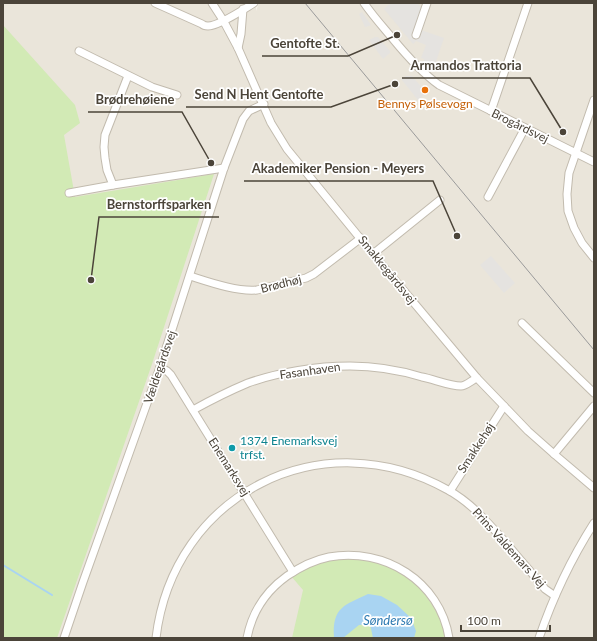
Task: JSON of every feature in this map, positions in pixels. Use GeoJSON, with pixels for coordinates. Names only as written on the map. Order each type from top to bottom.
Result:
{"type":"FeatureCollection","features":[{"type":"Feature","properties":{"kind":"street"},"geometry":{"type":"LineString","coordinates":[[155,3],[208,26],[213,25],[254,3]]}},
{"type":"Feature","properties":{"kind":"street","name":"Smakkegårdsvej"},"geometry":{"type":"LineString","coordinates":[[212,3],[238,48],[264,104],[271,123],[287,149],[477,378],[554,454],[594,488]]}},
{"type":"Feature","properties":{"kind":"street","name":"Brogårdsvej"},"geometry":{"type":"LineString","coordinates":[[364,3],[408,57],[429,78],[439,85],[594,162]]}},
{"type":"Feature","properties":{"kind":"street"},"geometry":{"type":"LineString","coordinates":[[416,35],[427,3]]}},
{"type":"Feature","properties":{"kind":"street"},"geometry":{"type":"LineString","coordinates":[[490,111],[528,3]]}},
{"type":"Feature","properties":{"kind":"street"},"geometry":{"type":"LineString","coordinates":[[238,48],[242,34],[243,9]]}},
{"type":"Feature","properties":{"kind":"street"},"geometry":{"type":"LineString","coordinates":[[79,51],[128,76],[177,95]]}},
{"type":"Feature","properties":{"kind":"street"},"geometry":{"type":"LineString","coordinates":[[113,185],[107,170],[105,158],[105,135],[128,76]]}},
{"type":"Feature","properties":{"kind":"street"},"geometry":{"type":"LineString","coordinates":[[594,100],[569,173],[567,194],[568,211],[574,228],[582,243],[594,258]]}},
{"type":"Feature","properties":{"kind":"street","name":"Vældegårdsvej"},"geometry":{"type":"LineString","coordinates":[[64,638],[160,367],[224,168],[243,119],[249,111],[264,104]]}},
{"type":"Feature","properties":{"kind":"street"},"geometry":{"type":"LineString","coordinates":[[488,197],[525,128]]}},
{"type":"Feature","properties":{"kind":"street"},"geometry":{"type":"LineString","coordinates":[[69,193],[224,168]]}},
{"type":"Feature","properties":{"kind":"street"},"geometry":{"type":"LineString","coordinates":[[373,254],[440,200]]}},
{"type":"Feature","properties":{"kind":"street","name":"Brødhøj"},"geometry":{"type":"LineString","coordinates":[[190,276],[238,289],[257,290],[306,278],[314,274],[361,238]]}},
{"type":"Feature","properties":{"kind":"street"},"geometry":{"type":"LineString","coordinates":[[522,323],[594,393]]}},
{"type":"Feature","properties":{"kind":"street","name":"Enemarksvej"},"geometry":{"type":"LineString","coordinates":[[160,367],[171,375],[293,572]]}},
{"type":"Feature","properties":{"kind":"street","name":"Fasanhaven"},"geometry":{"type":"LineString","coordinates":[[193,410],[249,383],[278,374],[320,367],[374,367],[399,371],[461,386],[477,378]]}},
{"type":"Feature","properties":{"kind":"street","name":"Smakkehøj"},"geometry":{"type":"LineString","coordinates":[[450,490],[504,406]]}},
{"type":"Feature","properties":{"kind":"street"},"geometry":{"type":"LineString","coordinates":[[554,454],[594,406]]}},
{"type":"Feature","properties":{"kind":"street","name":"Prins Valdemars Vej"},"geometry":{"type":"LineString","coordinates":[[156,638],[158,621],[172,575],[185,553],[208,522],[224,507],[256,486],[275,477],[296,470],[320,465],[345,463],[373,464],[400,469],[426,478],[450,490],[486,519],[545,589],[555,596]]}},
{"type":"Feature","properties":{"kind":"street"},"geometry":{"type":"LineString","coordinates":[[539,638],[555,596],[573,559],[594,523]]}},
{"type":"Feature","properties":{"kind":"street"},"geometry":{"type":"LineString","coordinates":[[248,638],[251,623],[257,608],[277,583],[310,563],[328,557],[346,555],[365,556],[384,561],[401,569],[414,578],[428,592],[436,604],[443,617],[449,638]]}},
{"type":"Feature","properties":{"kind":"shaded area"},"geometry":{"type":"Polygon","coordinates":[[[3,3],[256,3],[256,11],[259,3],[594,3],[594,638],[3,638],[3,3]]]}},
{"type":"Feature","properties":{"kind":"shaded area"},"geometry":{"type":"Polygon","coordinates":[[[393,3],[417,3],[422,8],[421,30],[444,38],[434,67],[427,65],[424,62],[424,59],[421,58],[426,45],[416,41],[413,44],[384,9],[393,3]]]}},
{"type":"Feature","properties":{"kind":"shaded area"},"geometry":{"type":"Polygon","coordinates":[[[362,12],[371,25],[365,27],[359,14],[362,12]]]}},
{"type":"Feature","properties":{"kind":"shaded area"},"geometry":{"type":"Polygon","coordinates":[[[378,37],[390,51],[390,53],[383,59],[369,40],[378,37]]]}},
{"type":"Feature","properties":{"kind":"shaded area"},"geometry":{"type":"Polygon","coordinates":[[[406,76],[412,76],[425,91],[425,94],[418,100],[401,79],[406,76]]]}},
{"type":"Feature","properties":{"kind":"shaded area"},"geometry":{"type":"Polygon","coordinates":[[[491,256],[515,283],[504,293],[480,265],[491,256]]]}},
{"type":"Feature","properties":{"kind":"green space"},"geometry":{"type":"Polygon","coordinates":[[[3,25],[75,105],[80,123],[64,135],[75,197],[214,174],[152,364],[57,638],[3,638],[3,25]]]}},
{"type":"Feature","properties":{"kind":"green space"},"geometry":{"type":"Polygon","coordinates":[[[355,558],[386,565],[416,584],[425,594],[443,622],[446,638],[292,638],[303,590],[291,576],[314,564],[335,559],[355,558]]]}},
{"type":"Feature","properties":{"kind":"water","name":"Søndersø"},"geometry":{"type":"Polygon","coordinates":[[[368,594],[381,596],[397,605],[411,618],[416,631],[414,638],[373,638],[370,624],[359,625],[343,638],[334,637],[335,619],[338,613],[342,608],[353,601],[368,594]]]}},
{"type":"Feature","properties":{"kind":"waterway"},"geometry":{"type":"LineString","coordinates":[[3,565],[52,595]]}},
{"type":"Feature","properties":{"kind":"tram line"},"geometry":{"type":"LineString","coordinates":[[305,3],[594,350]]}},
{"type":"Feature","properties":{"kind":"place","name":"Gentofte St."},"geometry":{"type":"Point","coordinates":[397,35]}},
{"type":"Feature","properties":{"kind":"place","name":"Send N Hent Gentofte"},"geometry":{"type":"Point","coordinates":[395,84]}},
{"type":"Feature","properties":{"kind":"place","name":"Bennys Pølsevogn"},"geometry":{"type":"Point","coordinates":[425,90]}},
{"type":"Feature","properties":{"kind":"place","name":"Armandos Trattoria"},"geometry":{"type":"Point","coordinates":[563,132]}},
{"type":"Feature","properties":{"kind":"place","name":"Brødrehøiene"},"geometry":{"type":"Point","coordinates":[211,163]}},
{"type":"Feature","properties":{"kind":"place","name":"Akademiker Pension - Meyers"},"geometry":{"type":"Point","coordinates":[457,236]}},
{"type":"Feature","properties":{"kind":"place","name":"Bernstorffsparken"},"geometry":{"type":"Point","coordinates":[91,280]}},
{"type":"Feature","properties":{"kind":"place","name":"1374 Enemarksvej trfst."},"geometry":{"type":"Point","coordinates":[232,448]}}]}
